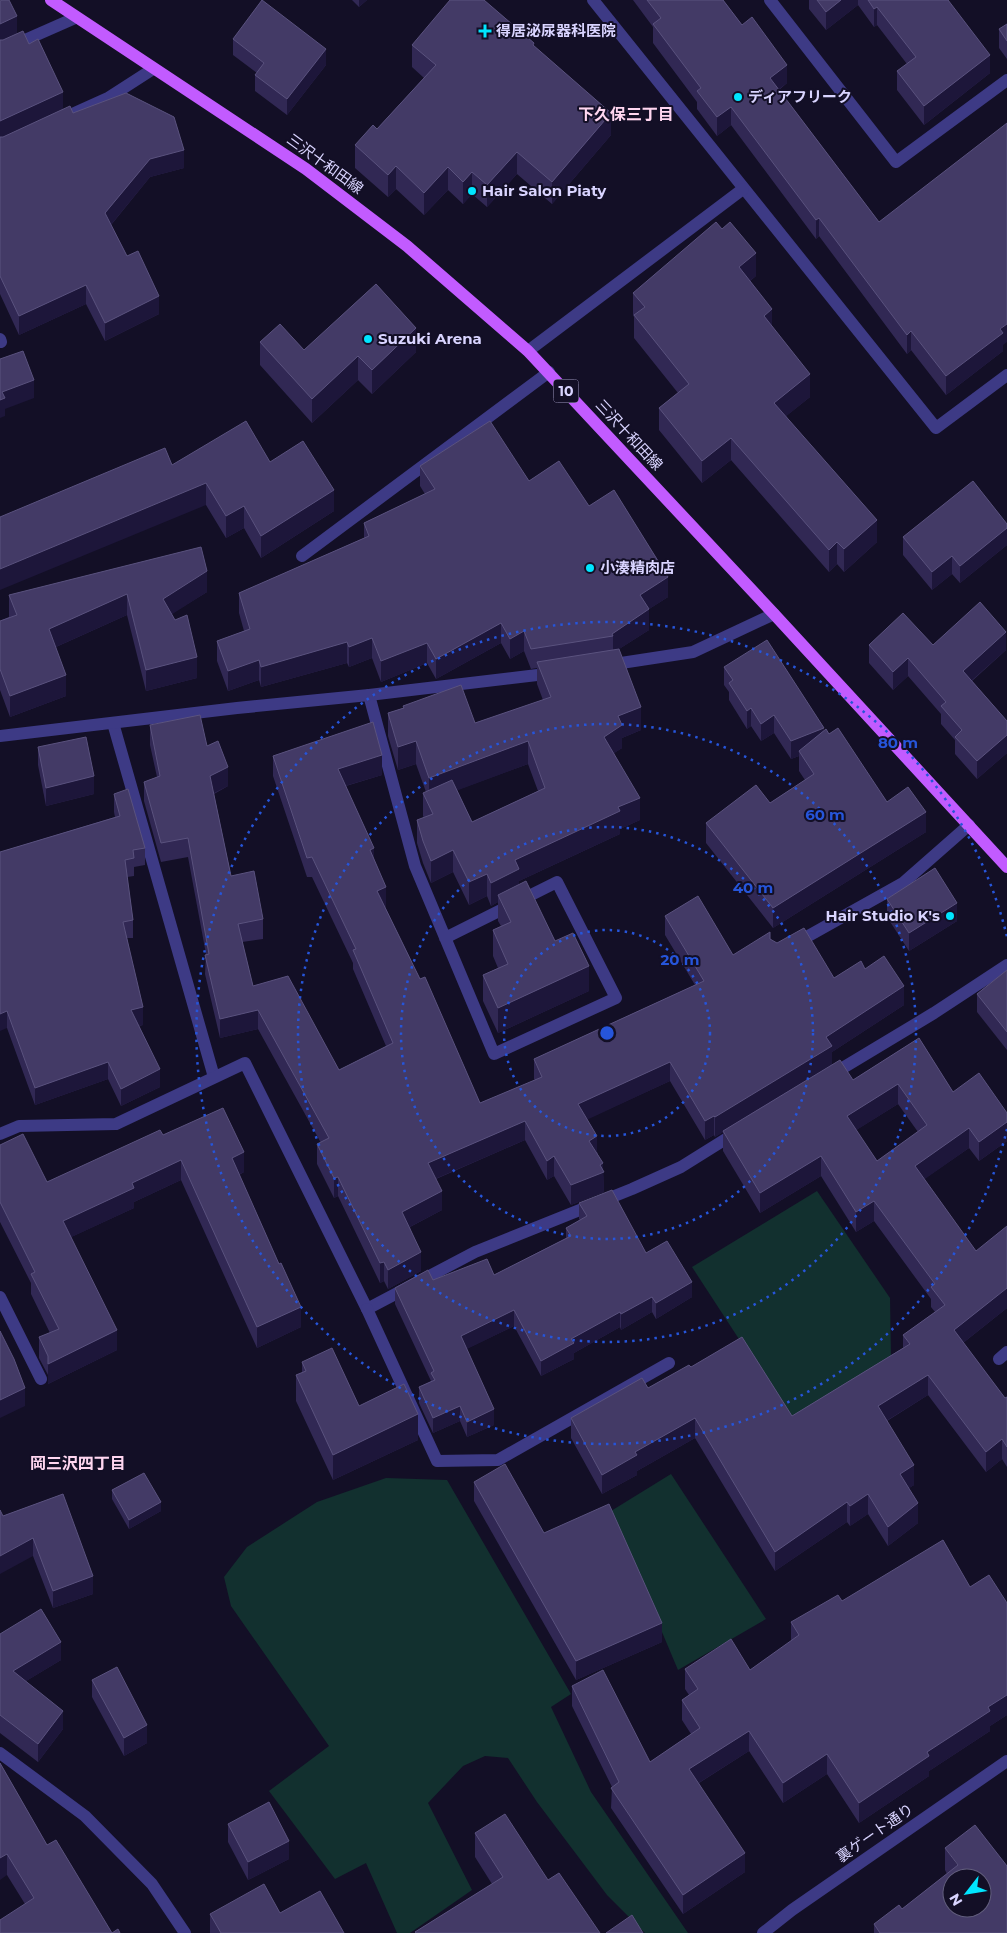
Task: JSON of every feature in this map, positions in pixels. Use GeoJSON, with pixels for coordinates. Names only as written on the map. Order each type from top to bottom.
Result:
{"type":"FeatureCollection","features":[{"type":"Feature","properties":{"kind":"main road","name":"三沢十和田線"},"geometry":{"type":"LineString","coordinates":[[51,0],[75,18],[306,169],[407,246],[528,351],[1007,867]]}},
{"type":"Feature","properties":{"kind":"street"},"geometry":{"type":"LineString","coordinates":[[593,0],[936,428],[1007,375]]}},
{"type":"Feature","properties":{"kind":"street"},"geometry":{"type":"LineString","coordinates":[[770,0],[896,162],[1007,80]]}},
{"type":"Feature","properties":{"kind":"street"},"geometry":{"type":"LineString","coordinates":[[0,51],[75,18]]}},
{"type":"Feature","properties":{"kind":"street"},"geometry":{"type":"LineString","coordinates":[[54,123],[108,98],[153,69]]}},
{"type":"Feature","properties":{"kind":"street"},"geometry":{"type":"LineString","coordinates":[[528,351],[743,189]]}},
{"type":"Feature","properties":{"kind":"street"},"geometry":{"type":"LineString","coordinates":[[302,556],[549,372]]}},
{"type":"Feature","properties":{"kind":"street"},"geometry":{"type":"LineString","coordinates":[[596,667],[694,652],[774,614]]}},
{"type":"Feature","properties":{"kind":"street"},"geometry":{"type":"LineString","coordinates":[[0,736],[237,708],[518,679],[566,671]]}},
{"type":"Feature","properties":{"kind":"street"},"geometry":{"type":"LineString","coordinates":[[369,695],[415,866],[444,938],[494,1054],[616,998],[557,882],[444,938]]}},
{"type":"Feature","properties":{"kind":"street"},"geometry":{"type":"LineString","coordinates":[[113,723],[214,1077]]}},
{"type":"Feature","properties":{"kind":"street"},"geometry":{"type":"LineString","coordinates":[[785,949],[903,883],[969,825]]}},
{"type":"Feature","properties":{"kind":"street"},"geometry":{"type":"LineString","coordinates":[[824,1080],[934,1014],[1007,965]]}},
{"type":"Feature","properties":{"kind":"street"},"geometry":{"type":"LineString","coordinates":[[0,1134],[19,1126],[116,1124],[245,1063],[367,1309],[437,1461],[498,1460],[669,1363]]}},
{"type":"Feature","properties":{"kind":"street"},"geometry":{"type":"LineString","coordinates":[[367,1309],[475,1252],[632,1189],[681,1167],[748,1126]]}},
{"type":"Feature","properties":{"kind":"street"},"geometry":{"type":"LineString","coordinates":[[0,1297],[41,1379]]}},
{"type":"Feature","properties":{"kind":"street"},"geometry":{"type":"LineString","coordinates":[[0,1753],[85,1816],[152,1884],[185,1933]]}},
{"type":"Feature","properties":{"kind":"street","name":"裏ゲート通り"},"geometry":{"type":"LineString","coordinates":[[763,1933],[792,1910],[1007,1761]]}},
{"type":"Feature","properties":{"kind":"green space"},"geometry":{"type":"Polygon","coordinates":[[[817,1191],[890,1298],[891,1358],[793,1422],[692,1267],[817,1191]]]}},
{"type":"Feature","properties":{"kind":"green space"},"geometry":{"type":"Polygon","coordinates":[[[671,1474],[766,1619],[678,1670],[611,1511],[671,1474]]]}},
{"type":"Feature","properties":{"kind":"green space"},"geometry":{"type":"Polygon","coordinates":[[[386,1478],[447,1480],[571,1694],[551,1707],[591,1792],[688,1933],[645,1933],[607,1895],[537,1802],[508,1758],[485,1756],[463,1766],[428,1803],[472,1890],[410,1933],[397,1933],[366,1863],[335,1879],[269,1791],[329,1746],[231,1606],[224,1577],[247,1547],[317,1502],[386,1478]]]}},
{"type":"Feature","properties":{"kind":"building"},"geometry":{"type":"Polygon","coordinates":[[[9,0],[17,16],[0,24],[0,1],[9,0]]]}},
{"type":"Feature","properties":{"kind":"building"},"geometry":{"type":"Polygon","coordinates":[[[262,0],[326,49],[287,99],[255,75],[264,63],[233,39],[262,0]]]}},
{"type":"Feature","properties":{"kind":"building"},"geometry":{"type":"Polygon","coordinates":[[[450,0],[484,0],[611,113],[552,182],[517,152],[487,185],[472,172],[463,182],[448,167],[424,193],[396,166],[388,175],[355,145],[373,125],[377,129],[436,65],[412,45],[450,0]]]}},
{"type":"Feature","properties":{"kind":"building"},"geometry":{"type":"Polygon","coordinates":[[[647,0],[723,0],[742,25],[752,17],[787,65],[770,78],[879,222],[1007,123],[1007,324],[1000,329],[1003,333],[946,376],[911,331],[907,335],[819,218],[816,220],[731,107],[717,117],[697,91],[701,88],[653,24],[661,18],[647,0]]]}},
{"type":"Feature","properties":{"kind":"building"},"geometry":{"type":"Polygon","coordinates":[[[817,0],[841,0],[826,12],[817,0]]]}},
{"type":"Feature","properties":{"kind":"building"},"geometry":{"type":"Polygon","coordinates":[[[868,0],[948,0],[990,55],[924,106],[897,71],[916,57],[877,7],[874,9],[868,0]]]}},
{"type":"Feature","properties":{"kind":"building"},"geometry":{"type":"Polygon","coordinates":[[[1007,24],[1007,41],[999,29],[1007,24]]]}},
{"type":"Feature","properties":{"kind":"building"},"geometry":{"type":"Polygon","coordinates":[[[23,31],[29,44],[38,39],[63,92],[0,121],[0,40],[23,31]]]}},
{"type":"Feature","properties":{"kind":"building"},"geometry":{"type":"Polygon","coordinates":[[[126,93],[174,117],[184,150],[150,159],[105,213],[127,256],[138,251],[159,296],[105,323],[86,285],[19,316],[0,276],[0,137],[70,106],[73,113],[126,93]]]}},
{"type":"Feature","properties":{"kind":"building"},"geometry":{"type":"Polygon","coordinates":[[[716,222],[722,229],[730,222],[756,253],[739,267],[772,309],[764,316],[810,374],[774,403],[877,520],[844,549],[837,542],[829,550],[731,438],[702,461],[659,408],[689,384],[634,315],[645,307],[633,293],[716,222]]]}},
{"type":"Feature","properties":{"kind":"building"},"geometry":{"type":"Polygon","coordinates":[[[376,284],[416,328],[372,370],[358,356],[312,399],[260,342],[280,324],[304,350],[376,284]]]}},
{"type":"Feature","properties":{"kind":"building"},"geometry":{"type":"Polygon","coordinates":[[[23,351],[34,380],[2,392],[5,398],[0,400],[0,359],[23,351]]]}},
{"type":"Feature","properties":{"kind":"building"},"geometry":{"type":"Polygon","coordinates":[[[246,421],[270,462],[303,441],[334,490],[261,536],[244,506],[226,516],[206,483],[0,569],[0,517],[165,448],[172,465],[246,421]]]}},
{"type":"Feature","properties":{"kind":"building"},"geometry":{"type":"Polygon","coordinates":[[[490,421],[529,481],[559,461],[589,506],[614,490],[668,577],[640,595],[649,609],[612,634],[613,636],[531,649],[524,631],[510,639],[501,623],[436,659],[427,643],[381,661],[372,638],[349,647],[347,642],[261,667],[259,660],[228,671],[217,641],[250,629],[239,593],[369,536],[364,523],[435,489],[420,466],[490,421]]]}},
{"type":"Feature","properties":{"kind":"building"},"geometry":{"type":"Polygon","coordinates":[[[973,481],[1007,524],[1007,528],[960,566],[952,556],[932,572],[903,537],[973,481]]]}},
{"type":"Feature","properties":{"kind":"building"},"geometry":{"type":"Polygon","coordinates":[[[201,547],[207,571],[163,599],[175,620],[187,615],[197,657],[146,670],[127,594],[49,629],[66,675],[10,696],[0,669],[0,621],[17,615],[9,595],[201,547]]]}},
{"type":"Feature","properties":{"kind":"building"},"geometry":{"type":"Polygon","coordinates":[[[980,602],[1006,632],[963,671],[1007,721],[1007,735],[977,761],[955,737],[962,730],[941,706],[946,702],[908,658],[893,672],[869,645],[903,613],[933,645],[980,602]]]}},
{"type":"Feature","properties":{"kind":"building"},"geometry":{"type":"Polygon","coordinates":[[[767,640],[824,728],[791,741],[774,715],[761,724],[751,708],[747,711],[729,683],[733,680],[724,667],[767,640]]]}},
{"type":"Feature","properties":{"kind":"building"},"geometry":{"type":"Polygon","coordinates":[[[619,649],[641,707],[618,716],[622,725],[604,737],[640,798],[618,807],[620,811],[515,860],[519,869],[491,883],[487,874],[469,882],[453,850],[431,861],[417,820],[433,814],[423,793],[452,780],[472,822],[545,788],[528,741],[429,778],[416,741],[398,747],[388,713],[461,685],[475,723],[551,697],[537,662],[619,649]]]}},
{"type":"Feature","properties":{"kind":"building"},"geometry":{"type":"Polygon","coordinates":[[[200,715],[207,746],[218,741],[228,767],[210,776],[231,876],[254,871],[263,919],[238,924],[253,986],[288,976],[339,1070],[393,1043],[353,950],[356,949],[312,857],[307,858],[273,756],[373,722],[382,755],[338,769],[374,848],[370,850],[386,887],[377,891],[420,979],[425,977],[480,1103],[542,1077],[534,1059],[704,981],[665,916],[698,896],[733,955],[770,932],[770,939],[777,943],[804,928],[834,978],[861,961],[865,969],[884,956],[904,986],[826,1037],[832,1046],[715,1117],[705,1121],[670,1062],[578,1104],[597,1136],[589,1141],[603,1163],[600,1165],[604,1172],[571,1185],[554,1156],[547,1161],[525,1121],[428,1163],[442,1191],[402,1212],[421,1252],[388,1270],[384,1262],[380,1263],[338,1177],[334,1178],[317,1144],[329,1138],[258,1010],[220,1019],[205,955],[209,954],[188,838],[161,843],[144,782],[160,776],[150,725],[200,715]]]}},
{"type":"Feature","properties":{"kind":"building"},"geometry":{"type":"Polygon","coordinates":[[[838,728],[887,802],[908,787],[926,812],[773,908],[706,823],[756,785],[770,803],[814,774],[799,751],[826,729],[829,734],[838,728]]]}},
{"type":"Feature","properties":{"kind":"building"},"geometry":{"type":"Polygon","coordinates":[[[86,737],[94,776],[46,788],[38,747],[86,737]]]}},
{"type":"Feature","properties":{"kind":"building"},"geometry":{"type":"Polygon","coordinates":[[[128,789],[145,848],[133,850],[134,858],[125,860],[133,920],[123,922],[143,1007],[131,1010],[160,1069],[121,1089],[108,1062],[35,1088],[7,1011],[0,1014],[0,852],[120,816],[114,794],[128,789]]]}},
{"type":"Feature","properties":{"kind":"building"},"geometry":{"type":"Polygon","coordinates":[[[935,868],[957,903],[909,933],[887,899],[935,868]]]}},
{"type":"Feature","properties":{"kind":"building"},"geometry":{"type":"Polygon","coordinates":[[[526,881],[555,941],[573,933],[589,966],[498,1008],[483,975],[508,964],[493,930],[511,922],[498,895],[526,881]]]}},
{"type":"Feature","properties":{"kind":"building"},"geometry":{"type":"Polygon","coordinates":[[[1007,970],[1007,1032],[977,994],[1007,970]]]}},
{"type":"Feature","properties":{"kind":"building"},"geometry":{"type":"Polygon","coordinates":[[[919,1038],[953,1092],[979,1073],[1007,1113],[1007,1122],[979,1142],[969,1128],[915,1166],[976,1251],[1007,1226],[1007,1288],[954,1330],[1005,1398],[1007,1397],[1007,1447],[1002,1439],[986,1452],[928,1375],[878,1406],[914,1465],[900,1474],[918,1503],[888,1527],[868,1494],[850,1506],[847,1502],[775,1552],[695,1418],[635,1452],[637,1455],[602,1475],[571,1418],[642,1378],[648,1388],[689,1365],[691,1367],[742,1337],[792,1416],[910,1344],[903,1335],[945,1305],[931,1287],[935,1284],[874,1201],[856,1212],[821,1156],[760,1193],[723,1131],[840,1060],[853,1080],[919,1038]],[[898,1084],[847,1116],[877,1161],[927,1125],[898,1084]]]}},
{"type":"Feature","properties":{"kind":"building"},"geometry":{"type":"Polygon","coordinates":[[[223,1108],[244,1152],[232,1158],[279,1264],[281,1263],[301,1307],[257,1327],[181,1160],[132,1183],[134,1188],[63,1221],[117,1330],[48,1364],[48,1356],[39,1337],[59,1329],[31,1274],[35,1272],[0,1202],[0,1145],[23,1134],[47,1182],[160,1130],[163,1135],[223,1108]]]}},
{"type":"Feature","properties":{"kind":"building"},"geometry":{"type":"Polygon","coordinates":[[[612,1190],[646,1253],[667,1241],[692,1282],[656,1303],[652,1297],[621,1314],[620,1312],[571,1339],[574,1343],[541,1361],[514,1310],[461,1336],[494,1409],[467,1422],[460,1406],[433,1418],[419,1387],[435,1380],[431,1373],[434,1371],[395,1288],[428,1270],[433,1280],[487,1259],[494,1275],[571,1236],[566,1228],[587,1216],[579,1203],[612,1190]]]}},
{"type":"Feature","properties":{"kind":"building"},"geometry":{"type":"Polygon","coordinates":[[[0,1331],[14,1359],[25,1388],[0,1400],[0,1331]]]}},
{"type":"Feature","properties":{"kind":"building"},"geometry":{"type":"Polygon","coordinates":[[[332,1348],[359,1406],[404,1384],[418,1414],[333,1455],[296,1375],[306,1371],[302,1362],[332,1348]]]}},
{"type":"Feature","properties":{"kind":"building"},"geometry":{"type":"Polygon","coordinates":[[[505,1464],[544,1533],[609,1504],[662,1623],[576,1661],[474,1482],[505,1464]]]}},
{"type":"Feature","properties":{"kind":"building"},"geometry":{"type":"Polygon","coordinates":[[[144,1473],[161,1502],[129,1520],[112,1490],[144,1473]]]}},
{"type":"Feature","properties":{"kind":"building"},"geometry":{"type":"Polygon","coordinates":[[[63,1494],[93,1576],[53,1591],[33,1538],[0,1556],[0,1510],[3,1516],[63,1494]]]}},
{"type":"Feature","properties":{"kind":"building"},"geometry":{"type":"Polygon","coordinates":[[[943,1540],[970,1587],[989,1575],[1007,1603],[1007,1695],[988,1707],[990,1711],[927,1752],[929,1756],[859,1803],[827,1754],[783,1783],[749,1731],[689,1769],[745,1853],[683,1895],[611,1788],[619,1782],[572,1686],[603,1670],[650,1762],[700,1728],[682,1700],[698,1689],[685,1669],[731,1639],[750,1670],[799,1635],[791,1622],[838,1595],[842,1601],[943,1540]]]}},
{"type":"Feature","properties":{"kind":"building"},"geometry":{"type":"Polygon","coordinates":[[[41,1609],[61,1642],[13,1671],[63,1711],[38,1744],[0,1715],[0,1634],[41,1609]]]}},
{"type":"Feature","properties":{"kind":"building"},"geometry":{"type":"Polygon","coordinates":[[[117,1667],[147,1725],[124,1738],[92,1680],[117,1667]]]}},
{"type":"Feature","properties":{"kind":"building"},"geometry":{"type":"Polygon","coordinates":[[[0,1763],[47,1845],[56,1840],[112,1933],[0,1933],[0,1920],[34,1898],[7,1854],[0,1858],[0,1763]]]}},
{"type":"Feature","properties":{"kind":"building"},"geometry":{"type":"Polygon","coordinates":[[[269,1802],[289,1841],[248,1862],[228,1824],[269,1802]]]}},
{"type":"Feature","properties":{"kind":"building"},"geometry":{"type":"Polygon","coordinates":[[[505,1814],[548,1880],[559,1873],[600,1933],[415,1932],[503,1877],[475,1833],[505,1814]]]}},
{"type":"Feature","properties":{"kind":"building"},"geometry":{"type":"Polygon","coordinates":[[[975,1825],[1007,1866],[1007,1933],[880,1933],[874,1924],[899,1905],[902,1909],[942,1878],[942,1918],[992,1918],[992,1868],[954,1868],[958,1865],[945,1848],[975,1825]]]}},
{"type":"Feature","properties":{"kind":"building"},"geometry":{"type":"Polygon","coordinates":[[[264,1884],[280,1913],[320,1891],[344,1933],[221,1933],[210,1914],[264,1884]]]}},
{"type":"Feature","properties":{"kind":"building"},"geometry":{"type":"Polygon","coordinates":[[[632,1915],[643,1933],[606,1933],[632,1915]]]}},
{"type":"Feature","properties":{"kind":"building"},"geometry":{"type":"Polygon","coordinates":[[[118,1929],[120,1933],[112,1933],[118,1929]]]}},
{"type":"Feature","properties":{"kind":"place","name":"得居泌尿器科医院"},"geometry":{"type":"Point","coordinates":[485,31]}},
{"type":"Feature","properties":{"kind":"place","name":"ディアフリーク"},"geometry":{"type":"Point","coordinates":[738,97]}},
{"type":"Feature","properties":{"kind":"place","name":"Hair Salon Piaty"},"geometry":{"type":"Point","coordinates":[472,191]}},
{"type":"Feature","properties":{"kind":"place","name":"Suzuki Arena"},"geometry":{"type":"Point","coordinates":[368,339]}},
{"type":"Feature","properties":{"kind":"place","name":"小湊精肉店"},"geometry":{"type":"Point","coordinates":[590,568]}},
{"type":"Feature","properties":{"kind":"place","name":"Hair Studio K's"},"geometry":{"type":"Point","coordinates":[950,916]}},
{"type":"Feature","properties":{"kind":"district","name":"下久保三丁目"},"geometry":{"type":"Point","coordinates":[626,114]}},
{"type":"Feature","properties":{"kind":"district","name":"岡三沢四丁目"},"geometry":{"type":"Point","coordinates":[78,1463]}}]}
